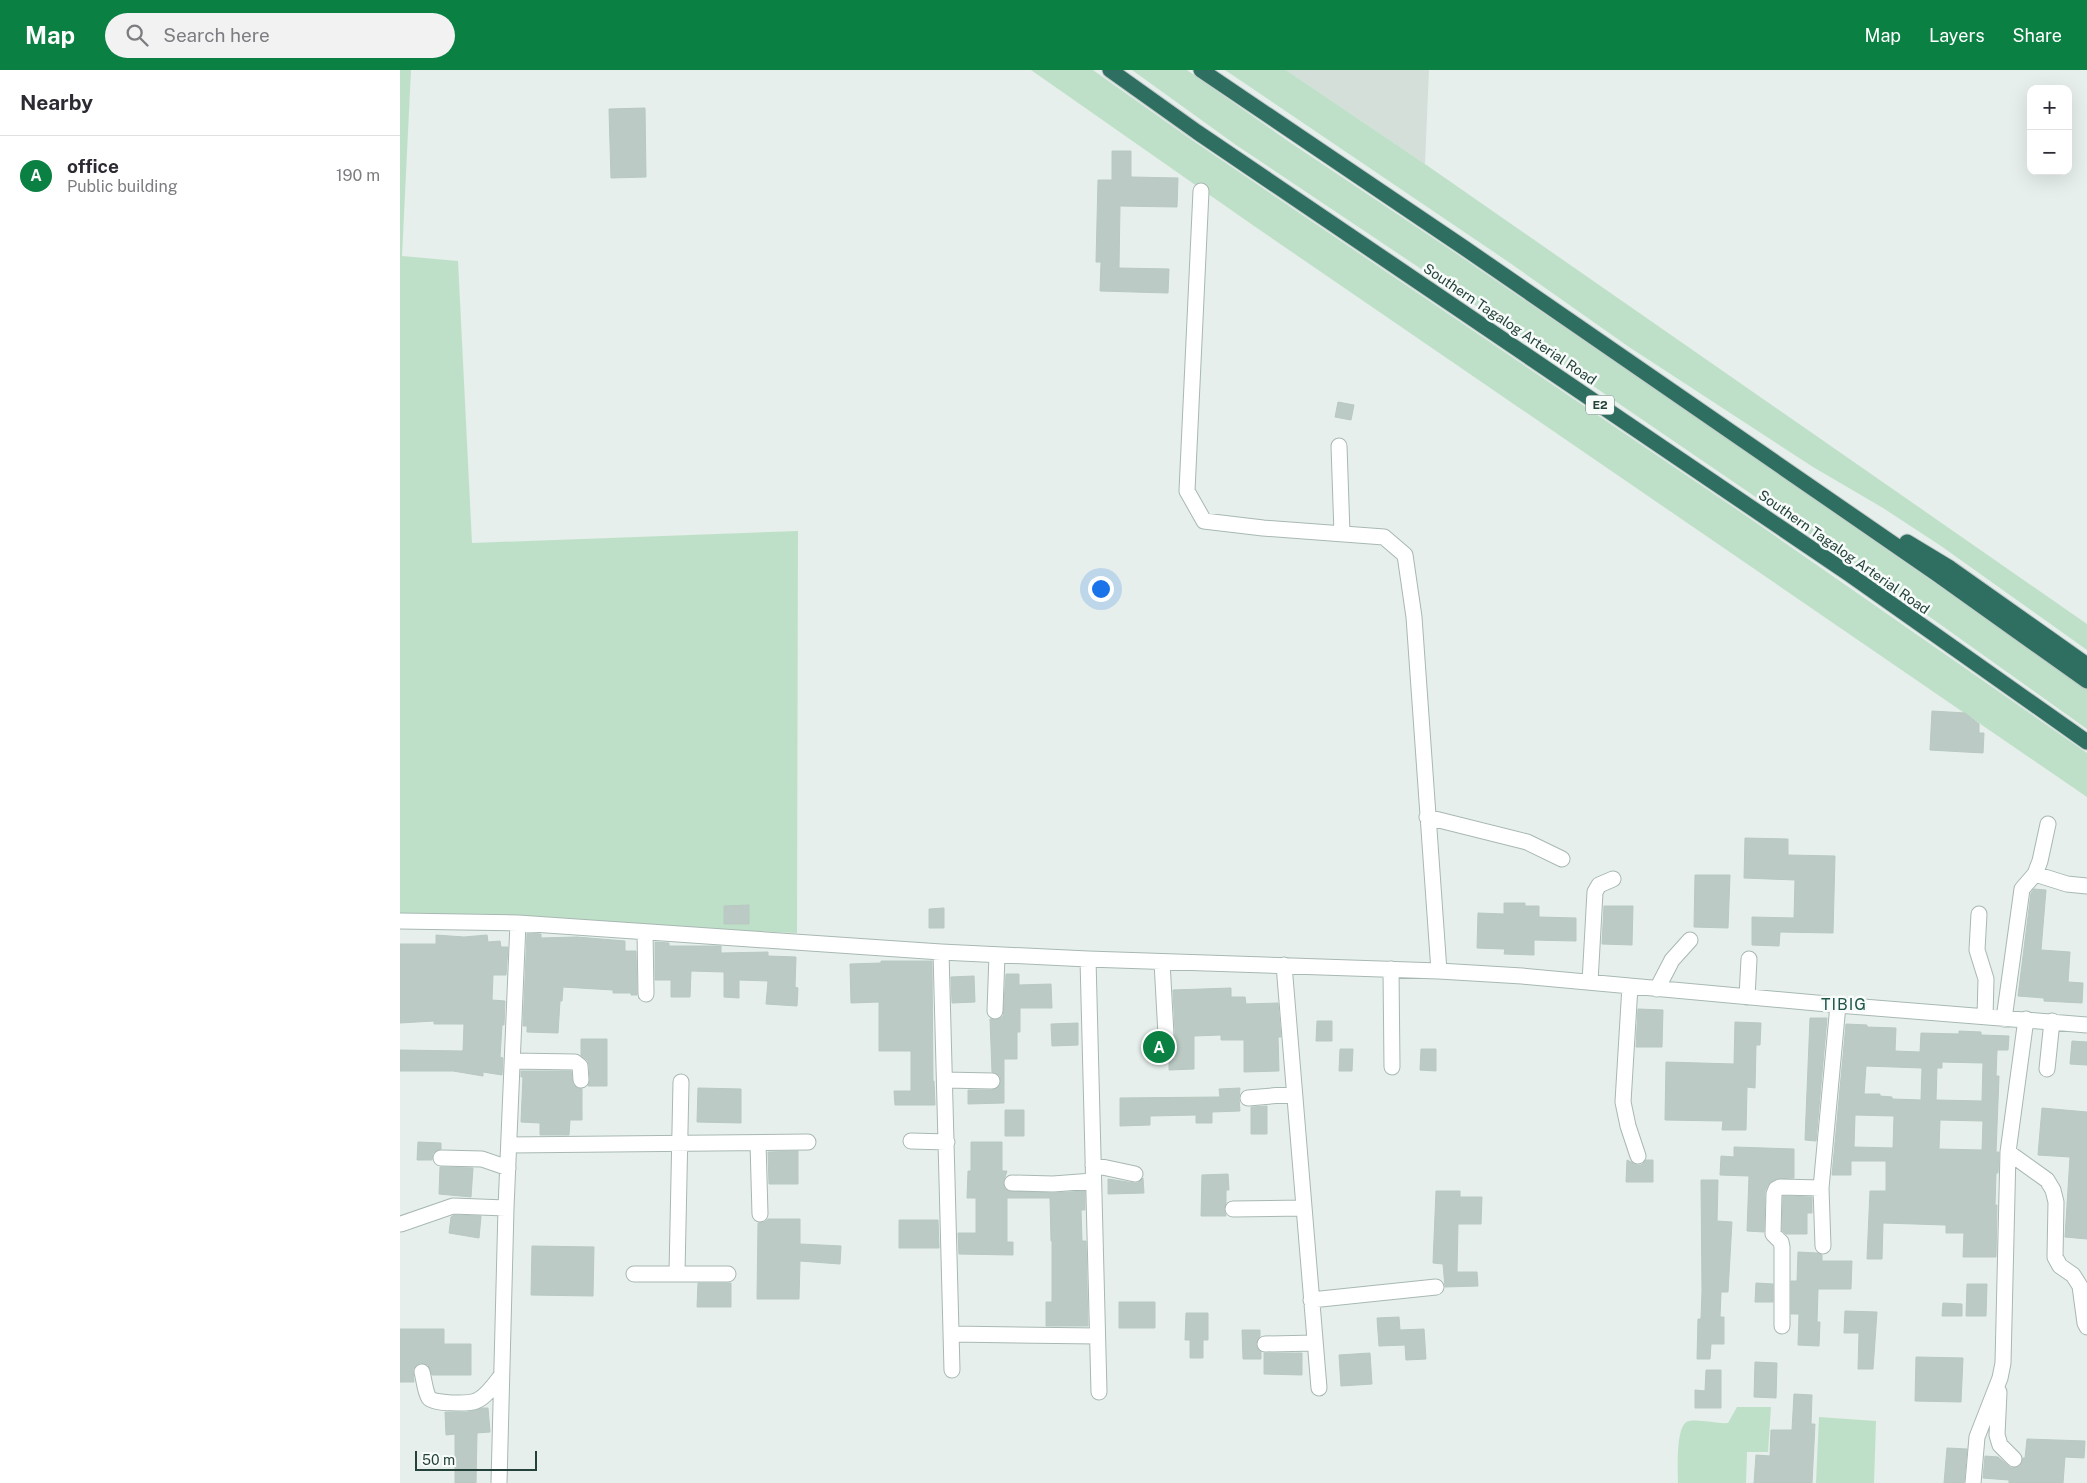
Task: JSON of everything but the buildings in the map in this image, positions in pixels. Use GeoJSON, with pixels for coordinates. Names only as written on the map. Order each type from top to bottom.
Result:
{"type":"FeatureCollection","features":[{"type":"Feature","properties":{"kind":"highway","name":"Southern Tagalog Arterial Road"},"geometry":{"type":"LineString","coordinates":[[1110,70],[1197,132],[1869,588],[2087,742]]}},
{"type":"Feature","properties":{"kind":"highway"},"geometry":{"type":"LineString","coordinates":[[1201,70],[1781,466],[2087,681]]}},
{"type":"Feature","properties":{"kind":"highway"},"geometry":{"type":"LineString","coordinates":[[1781,466],[1950,568],[2087,665]]}},
{"type":"Feature","properties":{"kind":"street"},"geometry":{"type":"LineString","coordinates":[[1201,191],[1187,491],[1204,521],[1263,528],[1384,537],[1405,555],[1414,616],[1439,971]]}},
{"type":"Feature","properties":{"kind":"street"},"geometry":{"type":"LineString","coordinates":[[1339,446],[1342,533]]}},
{"type":"Feature","properties":{"kind":"street"},"geometry":{"type":"LineString","coordinates":[[1427,817],[1527,842],[1562,859]]}},
{"type":"Feature","properties":{"kind":"street"},"geometry":{"type":"LineString","coordinates":[[2004,1019],[2022,888],[2035,874],[2040,861],[2048,824]]}},
{"type":"Feature","properties":{"kind":"street"},"geometry":{"type":"LineString","coordinates":[[2035,874],[2066,884],[2087,886]]}},
{"type":"Feature","properties":{"kind":"street"},"geometry":{"type":"LineString","coordinates":[[1590,982],[1595,892],[1599,885],[1613,879]]}},
{"type":"Feature","properties":{"kind":"street"},"geometry":{"type":"LineString","coordinates":[[1979,914],[1977,950],[1986,979],[1985,1017]]}},
{"type":"Feature","properties":{"kind":"street"},"geometry":{"type":"LineString","coordinates":[[400,921],[518,924],[997,955],[1439,971],[1590,982],[1838,1005],[2087,1025]]}},
{"type":"Feature","properties":{"kind":"street"},"geometry":{"type":"LineString","coordinates":[[498,1483],[506,1208],[518,924]]}},
{"type":"Feature","properties":{"kind":"street"},"geometry":{"type":"LineString","coordinates":[[645,932],[646,994]]}},
{"type":"Feature","properties":{"kind":"street"},"geometry":{"type":"LineString","coordinates":[[1657,988],[1672,960],[1690,940]]}},
{"type":"Feature","properties":{"kind":"street"},"geometry":{"type":"LineString","coordinates":[[941,952],[952,1370]]}},
{"type":"Feature","properties":{"kind":"street"},"geometry":{"type":"LineString","coordinates":[[995,1011],[997,955]]}},
{"type":"Feature","properties":{"kind":"street"},"geometry":{"type":"LineString","coordinates":[[1088,959],[1099,1392]]}},
{"type":"Feature","properties":{"kind":"street"},"geometry":{"type":"LineString","coordinates":[[1747,997],[1749,960]]}},
{"type":"Feature","properties":{"kind":"street"},"geometry":{"type":"LineString","coordinates":[[1162,962],[1167,1053]]}},
{"type":"Feature","properties":{"kind":"street"},"geometry":{"type":"LineString","coordinates":[[1284,966],[1319,1388]]}},
{"type":"Feature","properties":{"kind":"street"},"geometry":{"type":"LineString","coordinates":[[1391,969],[1392,1067]]}},
{"type":"Feature","properties":{"kind":"street"},"geometry":{"type":"LineString","coordinates":[[1630,986],[1623,1102],[1628,1126],[1638,1156]]}},
{"type":"Feature","properties":{"kind":"street"},"geometry":{"type":"LineString","coordinates":[[1823,1246],[1821,1188],[1838,1005]]}},
{"type":"Feature","properties":{"kind":"street"},"geometry":{"type":"LineString","coordinates":[[2014,1459],[2000,1445],[1997,1435],[2000,1378],[2003,1363],[2008,1152],[2026,1019]]}},
{"type":"Feature","properties":{"kind":"street"},"geometry":{"type":"LineString","coordinates":[[2047,1069],[2052,1021]]}},
{"type":"Feature","properties":{"kind":"street"},"geometry":{"type":"LineString","coordinates":[[513,1061],[575,1062],[580,1066],[581,1080]]}},
{"type":"Feature","properties":{"kind":"street"},"geometry":{"type":"LineString","coordinates":[[945,1080],[992,1081]]}},
{"type":"Feature","properties":{"kind":"street"},"geometry":{"type":"LineString","coordinates":[[677,1273],[681,1082]]}},
{"type":"Feature","properties":{"kind":"street"},"geometry":{"type":"LineString","coordinates":[[1248,1098],[1294,1094]]}},
{"type":"Feature","properties":{"kind":"street"},"geometry":{"type":"LineString","coordinates":[[911,1141],[947,1142]]}},
{"type":"Feature","properties":{"kind":"street"},"geometry":{"type":"LineString","coordinates":[[758,1142],[760,1214]]}},
{"type":"Feature","properties":{"kind":"street"},"geometry":{"type":"LineString","coordinates":[[509,1145],[680,1145],[808,1142]]}},
{"type":"Feature","properties":{"kind":"street"},"geometry":{"type":"LineString","coordinates":[[2008,1152],[2047,1180],[2054,1190],[2056,1202],[2055,1257],[2060,1266],[2073,1275],[2080,1286],[2087,1327]]}},
{"type":"Feature","properties":{"kind":"street"},"geometry":{"type":"LineString","coordinates":[[441,1158],[482,1159],[508,1168]]}},
{"type":"Feature","properties":{"kind":"street"},"geometry":{"type":"LineString","coordinates":[[1093,1165],[1135,1174]]}},
{"type":"Feature","properties":{"kind":"street"},"geometry":{"type":"LineString","coordinates":[[1012,1183],[1053,1184],[1094,1181]]}},
{"type":"Feature","properties":{"kind":"street"},"geometry":{"type":"LineString","coordinates":[[1782,1326],[1782,1246],[1781,1242],[1773,1234],[1775,1192],[1780,1187],[1821,1188]]}},
{"type":"Feature","properties":{"kind":"street"},"geometry":{"type":"LineString","coordinates":[[401,1224],[453,1206],[506,1208]]}},
{"type":"Feature","properties":{"kind":"street"},"geometry":{"type":"LineString","coordinates":[[1233,1209],[1303,1208]]}},
{"type":"Feature","properties":{"kind":"street"},"geometry":{"type":"LineString","coordinates":[[634,1274],[728,1274]]}},
{"type":"Feature","properties":{"kind":"street"},"geometry":{"type":"LineString","coordinates":[[1311,1300],[1436,1286]]}},
{"type":"Feature","properties":{"kind":"street"},"geometry":{"type":"LineString","coordinates":[[952,1334],[1097,1336]]}},
{"type":"Feature","properties":{"kind":"street"},"geometry":{"type":"LineString","coordinates":[[1265,1344],[1315,1343]]}},
{"type":"Feature","properties":{"kind":"street"},"geometry":{"type":"LineString","coordinates":[[422,1372],[429,1398],[433,1401],[442,1402],[474,1402],[487,1392],[501,1376]]}},
{"type":"Feature","properties":{"kind":"street"},"geometry":{"type":"LineString","coordinates":[[1972,1483],[1977,1437],[2000,1378]]}},
{"type":"Feature","properties":{"kind":"shaded area"},"geometry":{"type":"Polygon","coordinates":[[[1286,70],[1429,70],[1425,164],[1286,70]]]}},
{"type":"Feature","properties":{"kind":"green space"},"geometry":{"type":"Polygon","coordinates":[[[400,70],[411,70],[402,256],[458,261],[472,543],[798,531],[797,933],[400,917],[400,70]]]}},
{"type":"Feature","properties":{"kind":"green space"},"geometry":{"type":"Polygon","coordinates":[[[1031,70],[1093,70],[1192,140],[1745,515],[2087,753],[2087,797],[1254,226],[1031,70]]]}},
{"type":"Feature","properties":{"kind":"green space"},"geometry":{"type":"Polygon","coordinates":[[[1132,70],[1187,70],[1288,141],[1741,448],[2087,689],[2087,729],[1899,595],[1463,297],[1236,145],[1132,70]]]}},
{"type":"Feature","properties":{"kind":"green space"},"geometry":{"type":"Polygon","coordinates":[[[1225,70],[1286,70],[1425,164],[2087,624],[2087,650],[1941,546],[1883,508],[1813,467],[1629,347],[1510,263],[1225,70]]]}},
{"type":"Feature","properties":{"kind":"green space"},"geometry":{"type":"Polygon","coordinates":[[[1737,1407],[1771,1407],[1768,1452],[1747,1452],[1746,1483],[1678,1483],[1679,1438],[1685,1424],[1689,1421],[1728,1423],[1737,1407]]]}},
{"type":"Feature","properties":{"kind":"green space"},"geometry":{"type":"Polygon","coordinates":[[[1819,1417],[1876,1421],[1874,1483],[1816,1483],[1819,1417]]]}},
{"type":"Feature","properties":{"kind":"place","name":"office"},"geometry":{"type":"Point","coordinates":[1159,1047]}},
{"type":"Feature","properties":{"kind":"district","name":"TIBIG"},"geometry":{"type":"Point","coordinates":[1844,1004]}}]}
